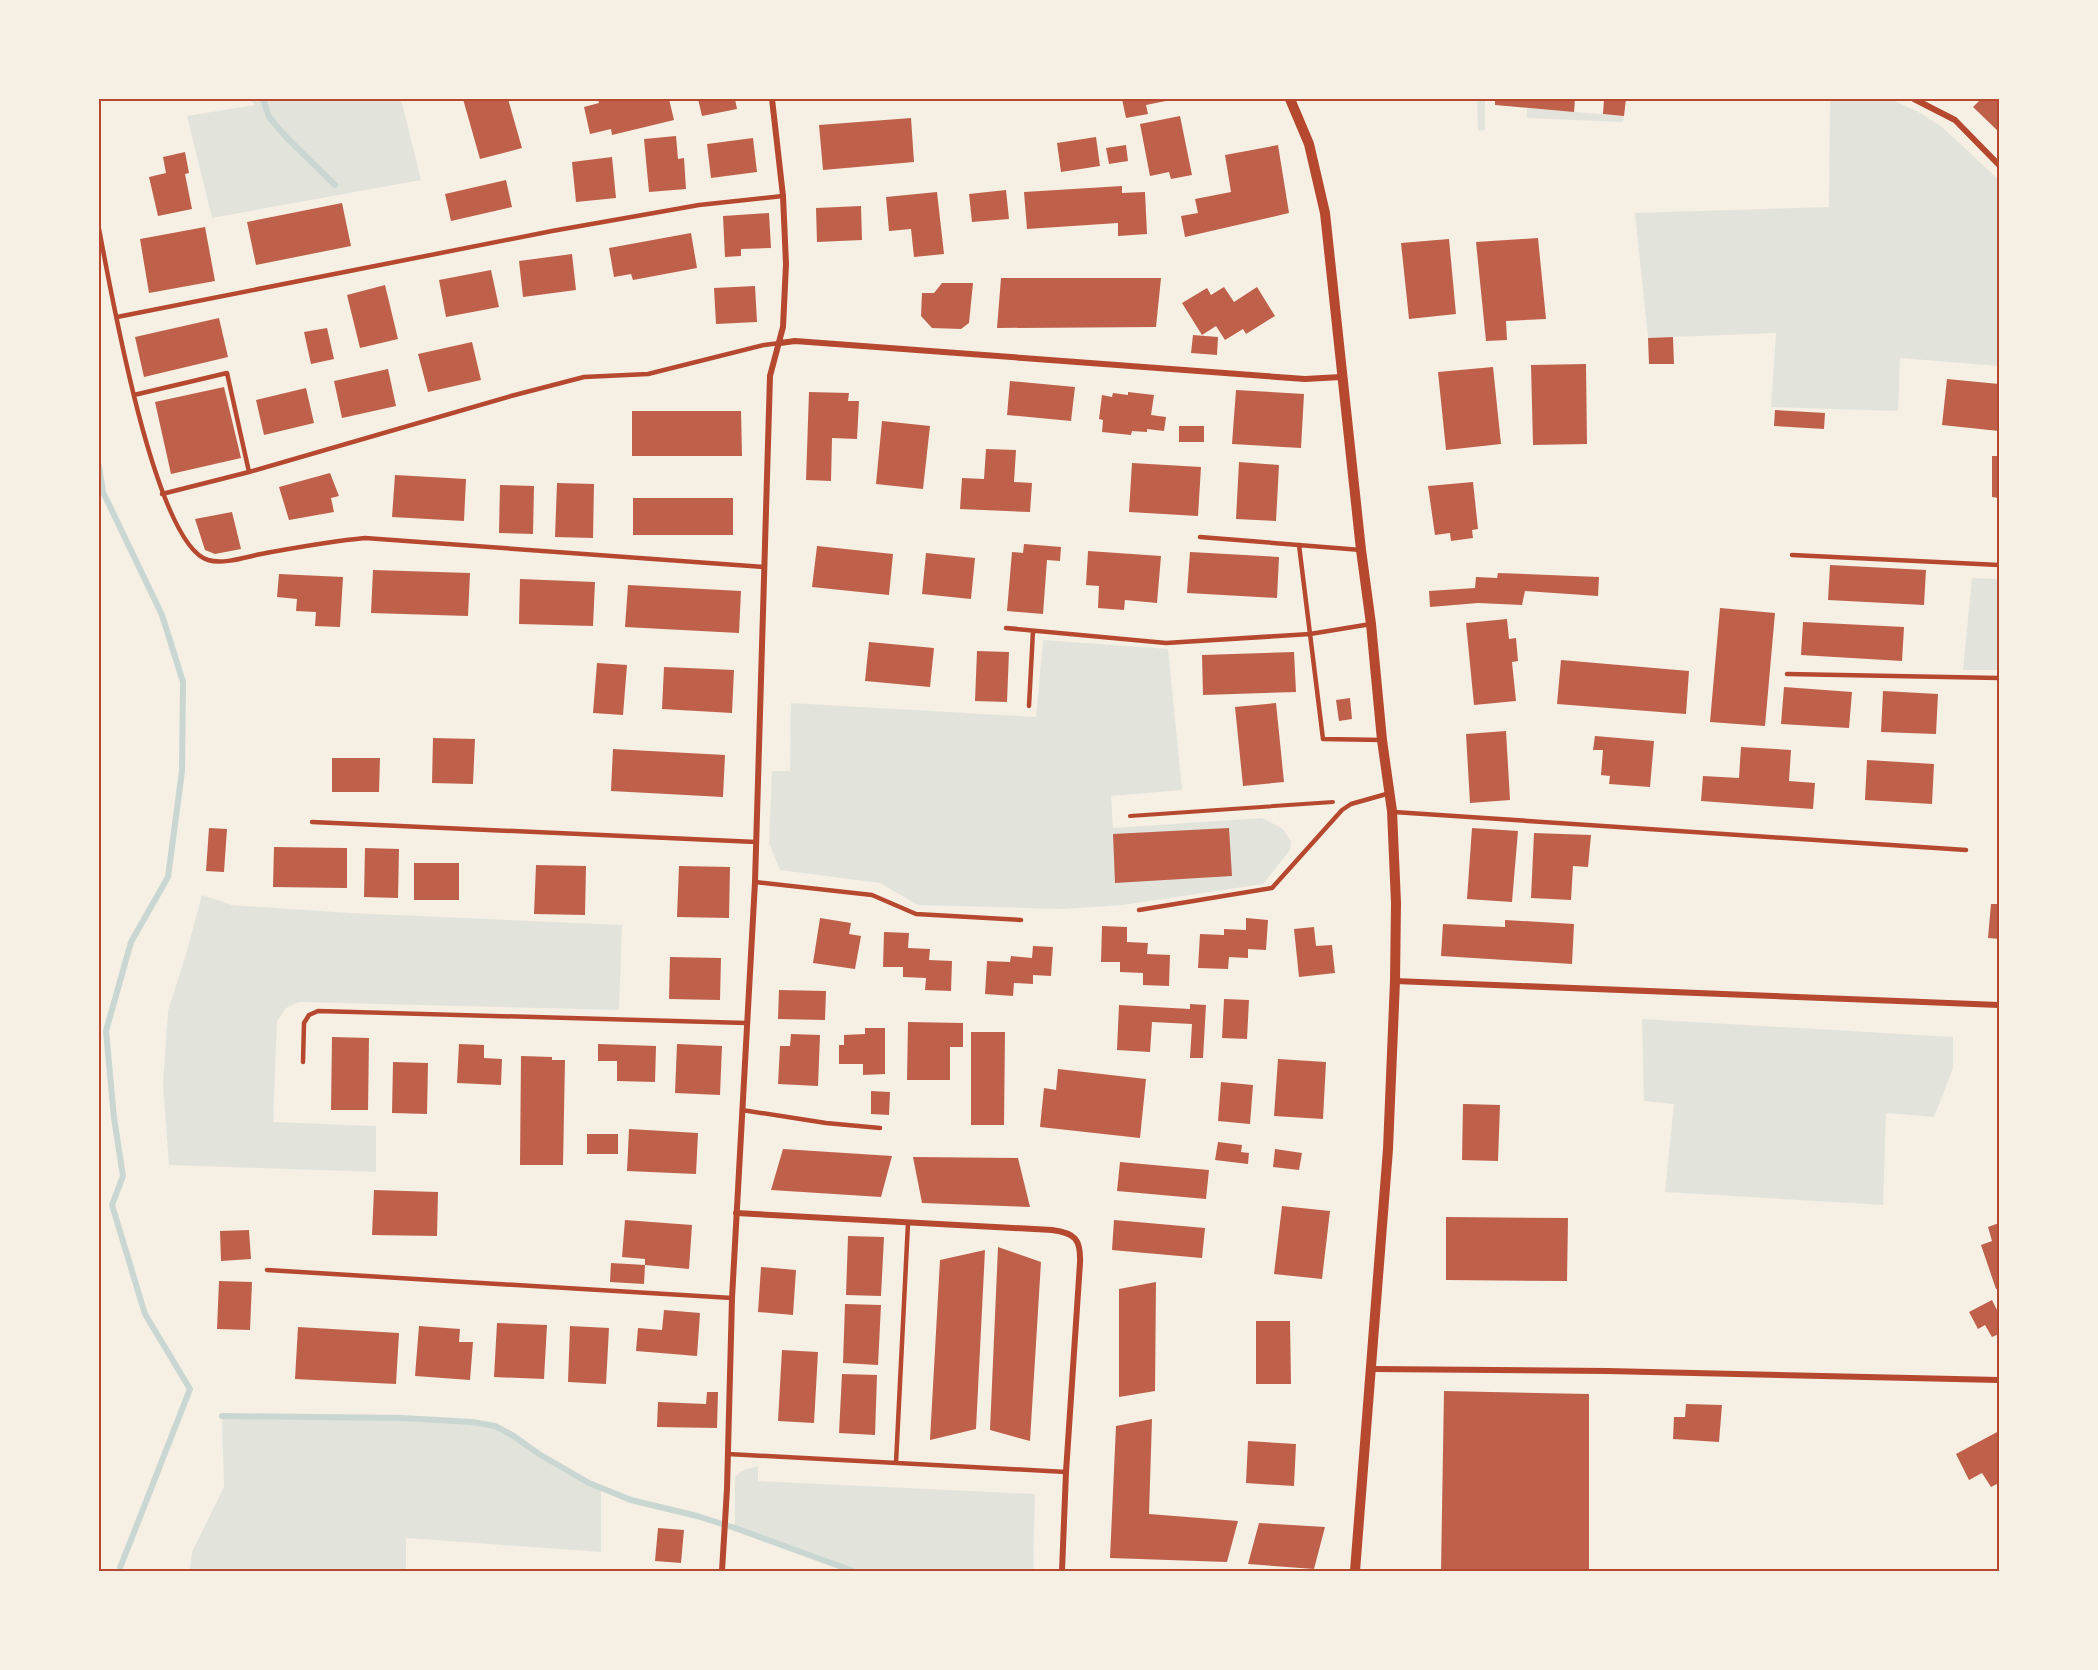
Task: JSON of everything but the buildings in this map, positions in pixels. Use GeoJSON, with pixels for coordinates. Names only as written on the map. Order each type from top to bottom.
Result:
{"type":"FeatureCollection","features":[{"type":"Feature","properties":{"kind":"street"},"geometry":{"type":"LineString","coordinates":[[722,1571],[736,1213],[755,882],[770,376],[783,327],[786,264],[783,196],[772,99]]}},
{"type":"Feature","properties":{"kind":"street"},"geometry":{"type":"LineString","coordinates":[[1290,99],[1309,144],[1325,213],[1341,377],[1392,811],[1396,903],[1388,1149],[1354,1571]]}},
{"type":"Feature","properties":{"kind":"street"},"geometry":{"type":"LineString","coordinates":[[1917,101],[1954,120],[1999,165]]}},
{"type":"Feature","properties":{"kind":"street"},"geometry":{"type":"LineString","coordinates":[[780,342],[795,341],[1305,379],[1341,377]]}},
{"type":"Feature","properties":{"kind":"street"},"geometry":{"type":"LineString","coordinates":[[1395,981],[1999,1005]]}},
{"type":"Feature","properties":{"kind":"street"},"geometry":{"type":"LineString","coordinates":[[736,1213],[1052,1230],[1071,1234],[1076,1239],[1080,1263],[1062,1571]]}},
{"type":"Feature","properties":{"kind":"street"},"geometry":{"type":"LineString","coordinates":[[1370,1369],[1607,1371],[1999,1380]]}},
{"type":"Feature","properties":{"kind":"lane"},"geometry":{"type":"LineString","coordinates":[[1917,101],[1927,99]]}},
{"type":"Feature","properties":{"kind":"lane"},"geometry":{"type":"LineString","coordinates":[[117,317],[586,225],[699,205],[783,196]]}},
{"type":"Feature","properties":{"kind":"lane"},"geometry":{"type":"LineString","coordinates":[[99,229],[134,395],[162,494],[189,546],[201,557],[210,561],[221,561],[365,538],[764,567]]}},
{"type":"Feature","properties":{"kind":"lane"},"geometry":{"type":"LineString","coordinates":[[162,494],[249,472],[584,377],[648,374],[780,342]]}},
{"type":"Feature","properties":{"kind":"lane"},"geometry":{"type":"LineString","coordinates":[[134,395],[227,373],[249,472]]}},
{"type":"Feature","properties":{"kind":"lane"},"geometry":{"type":"LineString","coordinates":[[1200,537],[1361,550]]}},
{"type":"Feature","properties":{"kind":"lane"},"geometry":{"type":"LineString","coordinates":[[1299,545],[1323,739],[1382,740]]}},
{"type":"Feature","properties":{"kind":"lane"},"geometry":{"type":"LineString","coordinates":[[1792,555],[1999,566]]}},
{"type":"Feature","properties":{"kind":"lane"},"geometry":{"type":"LineString","coordinates":[[1006,628],[1166,643],[1310,634],[1371,624]]}},
{"type":"Feature","properties":{"kind":"lane"},"geometry":{"type":"LineString","coordinates":[[1029,706],[1033,631]]}},
{"type":"Feature","properties":{"kind":"lane"},"geometry":{"type":"LineString","coordinates":[[1787,674],[1999,678]]}},
{"type":"Feature","properties":{"kind":"lane"},"geometry":{"type":"LineString","coordinates":[[1139,910],[1272,888],[1342,810],[1364,799],[1390,793]]}},
{"type":"Feature","properties":{"kind":"lane"},"geometry":{"type":"LineString","coordinates":[[1392,811],[1966,850]]}},
{"type":"Feature","properties":{"kind":"lane"},"geometry":{"type":"LineString","coordinates":[[312,822],[756,842]]}},
{"type":"Feature","properties":{"kind":"lane"},"geometry":{"type":"LineString","coordinates":[[755,882],[872,895],[916,914],[1021,920]]}},
{"type":"Feature","properties":{"kind":"lane"},"geometry":{"type":"LineString","coordinates":[[303,1062],[304,1023],[309,1015],[318,1011],[746,1023]]}},
{"type":"Feature","properties":{"kind":"lane"},"geometry":{"type":"LineString","coordinates":[[742,1110],[826,1123],[880,1128]]}},
{"type":"Feature","properties":{"kind":"lane"},"geometry":{"type":"LineString","coordinates":[[896,1463],[908,1223]]}},
{"type":"Feature","properties":{"kind":"lane"},"geometry":{"type":"LineString","coordinates":[[267,1270],[732,1298]]}},
{"type":"Feature","properties":{"kind":"lane"},"geometry":{"type":"LineString","coordinates":[[728,1454],[1066,1472]]}},
{"type":"Feature","properties":{"kind":"path"},"geometry":{"type":"LineString","coordinates":[[1131,816],[1364,799]]}},
{"type":"Feature","properties":{"kind":"shaded area"},"geometry":{"type":"Polygon","coordinates":[[[249,99],[401,99],[421,180],[212,218],[187,116],[255,105],[249,99]]]}},
{"type":"Feature","properties":{"kind":"shaded area"},"geometry":{"type":"Polygon","coordinates":[[[1477,99],[1485,99],[1485,130],[1478,131],[1477,99]]]}},
{"type":"Feature","properties":{"kind":"shaded area"},"geometry":{"type":"Polygon","coordinates":[[[1830,99],[1891,99],[1942,127],[1999,180],[1999,366],[1900,358],[1898,411],[1771,407],[1776,333],[1648,338],[1635,213],[1829,207],[1830,99]]]}},
{"type":"Feature","properties":{"kind":"shaded area"},"geometry":{"type":"Polygon","coordinates":[[[1527,108],[1624,116],[1623,122],[1527,118],[1527,108]]]}},
{"type":"Feature","properties":{"kind":"shaded area"},"geometry":{"type":"Polygon","coordinates":[[[1972,578],[1999,579],[1999,670],[1963,670],[1972,578]]]}},
{"type":"Feature","properties":{"kind":"shaded area"},"geometry":{"type":"Polygon","coordinates":[[[1043,640],[1168,649],[1182,790],[1111,796],[1113,828],[1262,818],[1282,828],[1291,841],[1290,850],[1263,884],[1123,905],[1064,909],[918,905],[880,883],[780,870],[769,843],[772,771],[790,771],[791,703],[1036,717],[1043,640]]]}},
{"type":"Feature","properties":{"kind":"shaded area"},"geometry":{"type":"Polygon","coordinates":[[[202,895],[232,905],[350,913],[622,925],[619,1010],[299,1002],[286,1008],[277,1021],[273,1122],[376,1126],[376,1172],[169,1165],[163,1084],[168,1011],[202,895]]]}},
{"type":"Feature","properties":{"kind":"shaded area"},"geometry":{"type":"Polygon","coordinates":[[[1642,1019],[1953,1037],[1953,1068],[1934,1117],[1886,1113],[1883,1205],[1665,1192],[1674,1104],[1644,1101],[1642,1019]]]}},
{"type":"Feature","properties":{"kind":"shaded area"},"geometry":{"type":"Polygon","coordinates":[[[222,1416],[402,1418],[472,1422],[495,1426],[539,1454],[601,1487],[601,1552],[406,1538],[406,1571],[190,1571],[192,1552],[224,1487],[222,1416]]]}},
{"type":"Feature","properties":{"kind":"shaded area"},"geometry":{"type":"Polygon","coordinates":[[[758,1466],[758,1481],[1035,1494],[1033,1571],[853,1571],[735,1528],[735,1477],[741,1471],[758,1466]]]}},
{"type":"Feature","properties":{"kind":"waterway"},"geometry":{"type":"LineString","coordinates":[[263,99],[269,117],[335,185]]}},
{"type":"Feature","properties":{"kind":"waterway"},"geometry":{"type":"LineString","coordinates":[[99,466],[103,492],[162,615],[183,682],[182,771],[168,877],[131,942],[106,1031],[114,1118],[123,1176],[112,1205],[145,1314],[190,1389],[120,1571]]}},
{"type":"Feature","properties":{"kind":"waterway"},"geometry":{"type":"LineString","coordinates":[[222,1416],[402,1418],[472,1422],[495,1426],[589,1483],[631,1500],[735,1528],[853,1571]]}}]}
